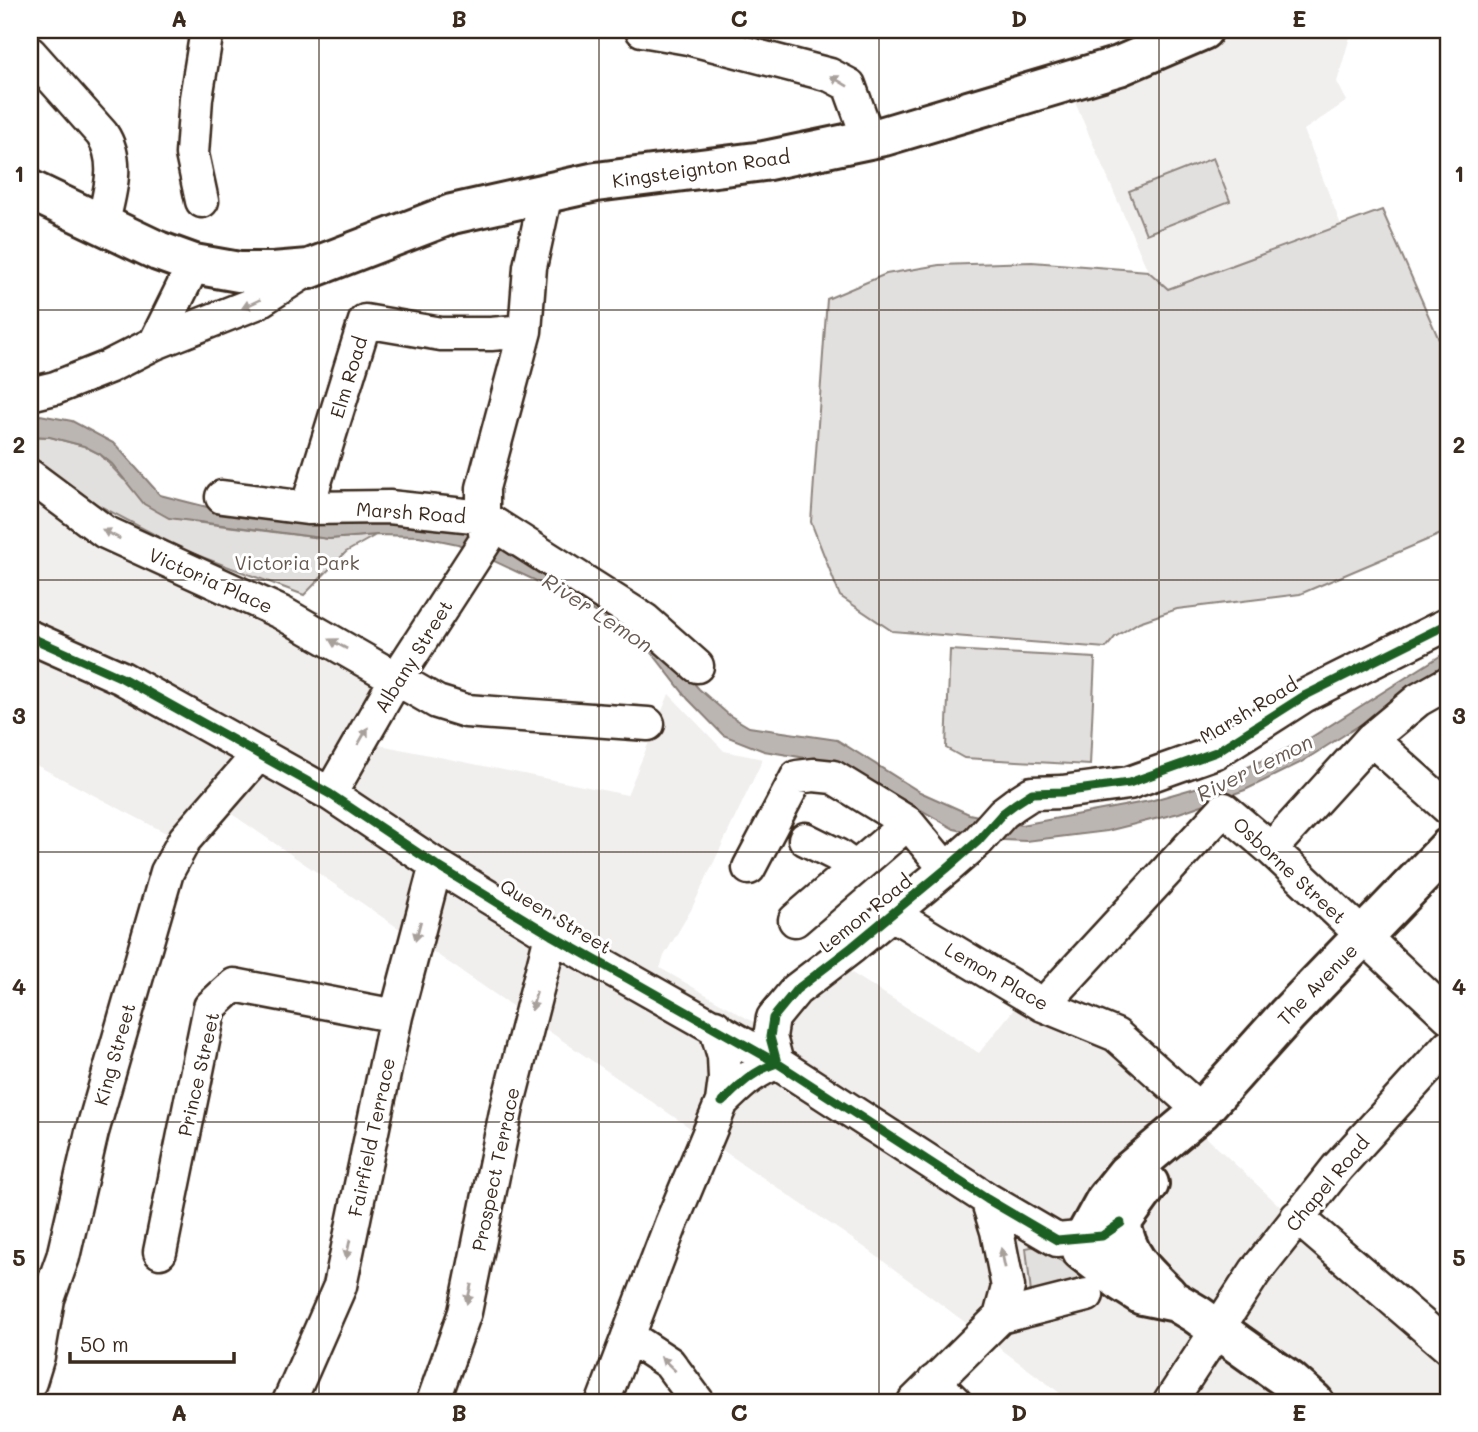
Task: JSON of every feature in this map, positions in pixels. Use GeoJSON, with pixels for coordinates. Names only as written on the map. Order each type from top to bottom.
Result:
{"type":"FeatureCollection","features":[{"type":"Feature","properties":{"kind":"main road","name":"Kingsteignton Road"},"geometry":{"type":"LineString","coordinates":[[30,190],[102,226],[194,264],[239,272],[309,269],[452,214],[596,182],[764,161],[869,140],[1119,66],[1203,30]]}},
{"type":"Feature","properties":{"kind":"main road","name":"The Avenue"},"geometry":{"type":"LineString","coordinates":[[1075,1242],[1126,1174],[1194,1117],[1287,1015],[1448,848]]}},
{"type":"Feature","properties":{"kind":"main road","name":"The Avenue"},"geometry":{"type":"LineString","coordinates":[[1121,1223],[1194,1117]]}},
{"type":"Feature","properties":{"kind":"main road"},"geometry":{"type":"LineString","coordinates":[[1121,1223],[1125,1243],[1136,1264],[1176,1302]]}},
{"type":"Feature","properties":{"kind":"main road","name":"Queen Street"},"geometry":{"type":"LineString","coordinates":[[1075,1242],[1123,1283],[1142,1294],[1176,1302],[1290,1381],[1314,1402]]}},
{"type":"Feature","properties":{"kind":"street"},"geometry":{"type":"LineString","coordinates":[[202,201],[192,154],[196,98],[207,30]]}},
{"type":"Feature","properties":{"kind":"street"},"geometry":{"type":"LineString","coordinates":[[642,30],[700,34],[830,75],[849,85],[869,140]]}},
{"type":"Feature","properties":{"kind":"street"},"geometry":{"type":"LineString","coordinates":[[30,53],[110,146],[113,162],[102,226]]}},
{"type":"Feature","properties":{"kind":"street"},"geometry":{"type":"LineString","coordinates":[[481,540],[483,488],[525,331],[530,267],[546,193]]}},
{"type":"Feature","properties":{"kind":"street"},"geometry":{"type":"LineString","coordinates":[[155,343],[194,264]]}},
{"type":"Feature","properties":{"kind":"street"},"geometry":{"type":"LineString","coordinates":[[30,394],[55,388],[108,367],[155,343],[256,303],[309,269]]}},
{"type":"Feature","properties":{"kind":"street","name":"Elm Road"},"geometry":{"type":"LineString","coordinates":[[307,508],[365,321],[441,334],[525,331]]}},
{"type":"Feature","properties":{"kind":"street","name":"Victoria Place"},"geometry":{"type":"LineString","coordinates":[[30,476],[105,532],[282,613],[437,702],[466,711],[648,724]]}},
{"type":"Feature","properties":{"kind":"street","name":"Marsh Road"},"geometry":{"type":"LineString","coordinates":[[222,497],[307,508],[389,507],[481,540],[645,620],[697,666]]}},
{"type":"Feature","properties":{"kind":"street","name":"Albany Street"},"geometry":{"type":"LineString","coordinates":[[330,794],[481,540]]}},
{"type":"Feature","properties":{"kind":"street","name":"Marsh Road"},"geometry":{"type":"LineString","coordinates":[[1009,808],[1032,793],[1129,783],[1216,752],[1304,696],[1448,624]]}},
{"type":"Feature","properties":{"kind":"street","name":"Queen Street"},"geometry":{"type":"LineString","coordinates":[[30,637],[122,678],[330,794],[436,865],[551,935],[777,1063],[987,1199],[1075,1242]]}},
{"type":"Feature","properties":{"kind":"street"},"geometry":{"type":"LineString","coordinates":[[1271,849],[1371,739],[1418,701],[1448,683]]}},
{"type":"Feature","properties":{"kind":"street"},"geometry":{"type":"LineString","coordinates":[[1371,739],[1448,808]]}},
{"type":"Feature","properties":{"kind":"street","name":"King Street"},"geometry":{"type":"LineString","coordinates":[[30,1382],[38,1356],[48,1300],[63,1257],[92,1132],[167,872],[185,839],[259,754]]}},
{"type":"Feature","properties":{"kind":"street"},"geometry":{"type":"LineString","coordinates":[[749,868],[797,777],[814,775],[833,777],[908,823],[946,869]]}},
{"type":"Feature","properties":{"kind":"street","name":"Lemon Road"},"geometry":{"type":"LineString","coordinates":[[777,1063],[770,1037],[773,1018],[796,990],[946,869],[978,841],[1009,808]]}},
{"type":"Feature","properties":{"kind":"street","name":"Osborne Street"},"geometry":{"type":"LineString","coordinates":[[1043,1005],[1224,809],[1271,849],[1448,1016]]}},
{"type":"Feature","properties":{"kind":"street"},"geometry":{"type":"LineString","coordinates":[[795,920],[908,823]]}},
{"type":"Feature","properties":{"kind":"street"},"geometry":{"type":"LineString","coordinates":[[805,839],[837,855],[855,868]]}},
{"type":"Feature","properties":{"kind":"street","name":"Fairfield Terrace"},"geometry":{"type":"LineString","coordinates":[[289,1402],[340,1286],[396,1016],[436,865]]}},
{"type":"Feature","properties":{"kind":"street","name":"Lemon Place"},"geometry":{"type":"LineString","coordinates":[[892,914],[1043,1005],[1116,1035],[1194,1117]]}},
{"type":"Feature","properties":{"kind":"street","name":"Prospect Terrace"},"geometry":{"type":"LineString","coordinates":[[433,1402],[465,1312],[507,1107],[551,935]]}},
{"type":"Feature","properties":{"kind":"street","name":"Prince Street"},"geometry":{"type":"LineString","coordinates":[[160,1252],[210,1007],[234,985],[396,1016]]}},
{"type":"Feature","properties":{"kind":"street"},"geometry":{"type":"LineString","coordinates":[[603,1402],[671,1224],[722,1102],[724,1056],[715,1026]]}},
{"type":"Feature","properties":{"kind":"street","name":"Chapel Road"},"geometry":{"type":"LineString","coordinates":[[1170,1402],[1255,1272],[1297,1217],[1337,1168],[1448,1046]]}},
{"type":"Feature","properties":{"kind":"street"},"geometry":{"type":"LineString","coordinates":[[722,1102],[759,1069],[777,1063]]}},
{"type":"Feature","properties":{"kind":"street"},"geometry":{"type":"LineString","coordinates":[[934,1395],[1000,1317],[1008,1287],[998,1231],[987,1199]]}},
{"type":"Feature","properties":{"kind":"street"},"geometry":{"type":"LineString","coordinates":[[1297,1217],[1448,1347]]}},
{"type":"Feature","properties":{"kind":"street"},"geometry":{"type":"LineString","coordinates":[[1075,1242],[1102,1236],[1121,1223]]}},
{"type":"Feature","properties":{"kind":"street"},"geometry":{"type":"LineString","coordinates":[[1000,1317],[1087,1295]]}},
{"type":"Feature","properties":{"kind":"street"},"geometry":{"type":"LineString","coordinates":[[628,1336],[669,1363],[698,1402]]}},
{"type":"Feature","properties":{"kind":"shaded area"},"geometry":{"type":"Polygon","coordinates":[[[1247,30],[1352,30],[1337,82],[1347,101],[1304,130],[1341,225],[1168,289],[1148,271],[1074,100],[1247,30]]]}},
{"type":"Feature","properties":{"kind":"shaded area"},"geometry":{"type":"Polygon","coordinates":[[[30,482],[182,576],[403,696],[375,744],[627,795],[669,694],[724,751],[763,759],[691,910],[664,956],[660,968],[755,1023],[839,965],[979,1053],[1030,989],[1185,1089],[1207,1138],[1283,1209],[1297,1217],[1448,1347],[1448,1402],[1072,1402],[867,1249],[204,795],[168,834],[30,762],[30,482]]]}},
{"type":"Feature","properties":{"kind":"green space"},"geometry":{"type":"Polygon","coordinates":[[[1213,158],[1230,201],[1146,234],[1129,191],[1213,158]]]}},
{"type":"Feature","properties":{"kind":"green space"},"geometry":{"type":"Polygon","coordinates":[[[1382,210],[1448,360],[1448,531],[1300,594],[1177,609],[1139,622],[1115,637],[1106,648],[892,631],[840,596],[811,522],[827,299],[886,274],[939,265],[1032,262],[1148,271],[1168,289],[1382,210]]]}},
{"type":"Feature","properties":{"kind":"green space","name":"Victoria Park"},"geometry":{"type":"Polygon","coordinates":[[[30,436],[50,437],[84,446],[100,454],[123,479],[194,522],[329,539],[376,535],[346,552],[304,595],[186,551],[98,505],[30,456],[30,436]]]}},
{"type":"Feature","properties":{"kind":"green space"},"geometry":{"type":"Polygon","coordinates":[[[950,650],[1095,658],[1090,765],[964,758],[946,748],[950,650]]]}},
{"type":"Feature","properties":{"kind":"green space"},"geometry":{"type":"Polygon","coordinates":[[[1036,1246],[1081,1273],[1084,1283],[1031,1293],[1026,1248],[1036,1246]]]}},
{"type":"Feature","properties":{"kind":"water","name":"River Lemon"},"geometry":{"type":"Polygon","coordinates":[[[40,415],[72,421],[115,444],[160,495],[211,508],[460,528],[549,572],[658,642],[699,689],[729,715],[749,727],[837,740],[920,792],[969,814],[1021,825],[1150,801],[1216,782],[1310,738],[1448,651],[1448,669],[1300,763],[1245,790],[1179,813],[1107,831],[1026,841],[1004,840],[954,829],[842,764],[764,751],[723,735],[688,699],[642,640],[562,593],[458,544],[419,536],[376,535],[329,539],[169,518],[144,504],[112,464],[100,454],[84,446],[50,437],[30,436],[30,423],[40,415]]]}},
{"type":"Feature","properties":{"kind":"cycle path"},"geometry":{"type":"LineString","coordinates":[[722,1102],[754,1074],[777,1063],[770,1037],[773,1018],[796,990],[946,869],[1015,804],[1032,793],[1129,783],[1216,752],[1304,696],[1448,624]]}},
{"type":"Feature","properties":{"kind":"cycle path"},"geometry":{"type":"LineString","coordinates":[[30,637],[122,678],[330,794],[436,865],[551,935],[777,1063],[987,1199],[1057,1240],[1102,1236],[1121,1223]]}}]}
